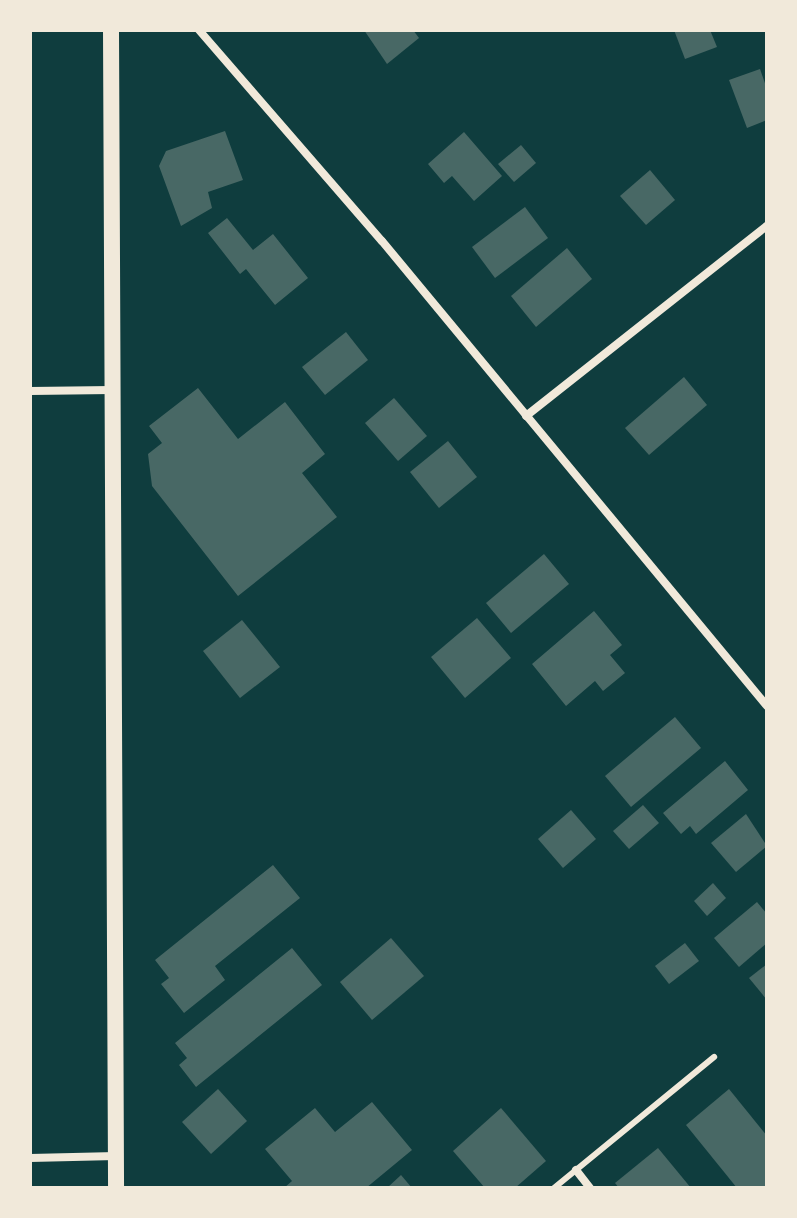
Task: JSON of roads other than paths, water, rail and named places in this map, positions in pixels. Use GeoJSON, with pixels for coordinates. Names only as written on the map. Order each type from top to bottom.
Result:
{"type":"FeatureCollection","features":[{"type":"Feature","properties":{"kind":"main road"},"geometry":{"type":"LineString","coordinates":[[111,30],[116,1188]]}},
{"type":"Feature","properties":{"kind":"street"},"geometry":{"type":"LineString","coordinates":[[199,30],[767,706]]}},
{"type":"Feature","properties":{"kind":"street"},"geometry":{"type":"LineString","coordinates":[[526,416],[767,226]]}},
{"type":"Feature","properties":{"kind":"street"},"geometry":{"type":"LineString","coordinates":[[30,391],[113,390]]}},
{"type":"Feature","properties":{"kind":"street"},"geometry":{"type":"LineString","coordinates":[[30,1158],[116,1156]]}},
{"type":"Feature","properties":{"kind":"street"},"geometry":{"type":"LineString","coordinates":[[576,1170],[590,1188]]}},
{"type":"Feature","properties":{"kind":"lane"},"geometry":{"type":"LineString","coordinates":[[554,1188],[714,1057]]}}]}
